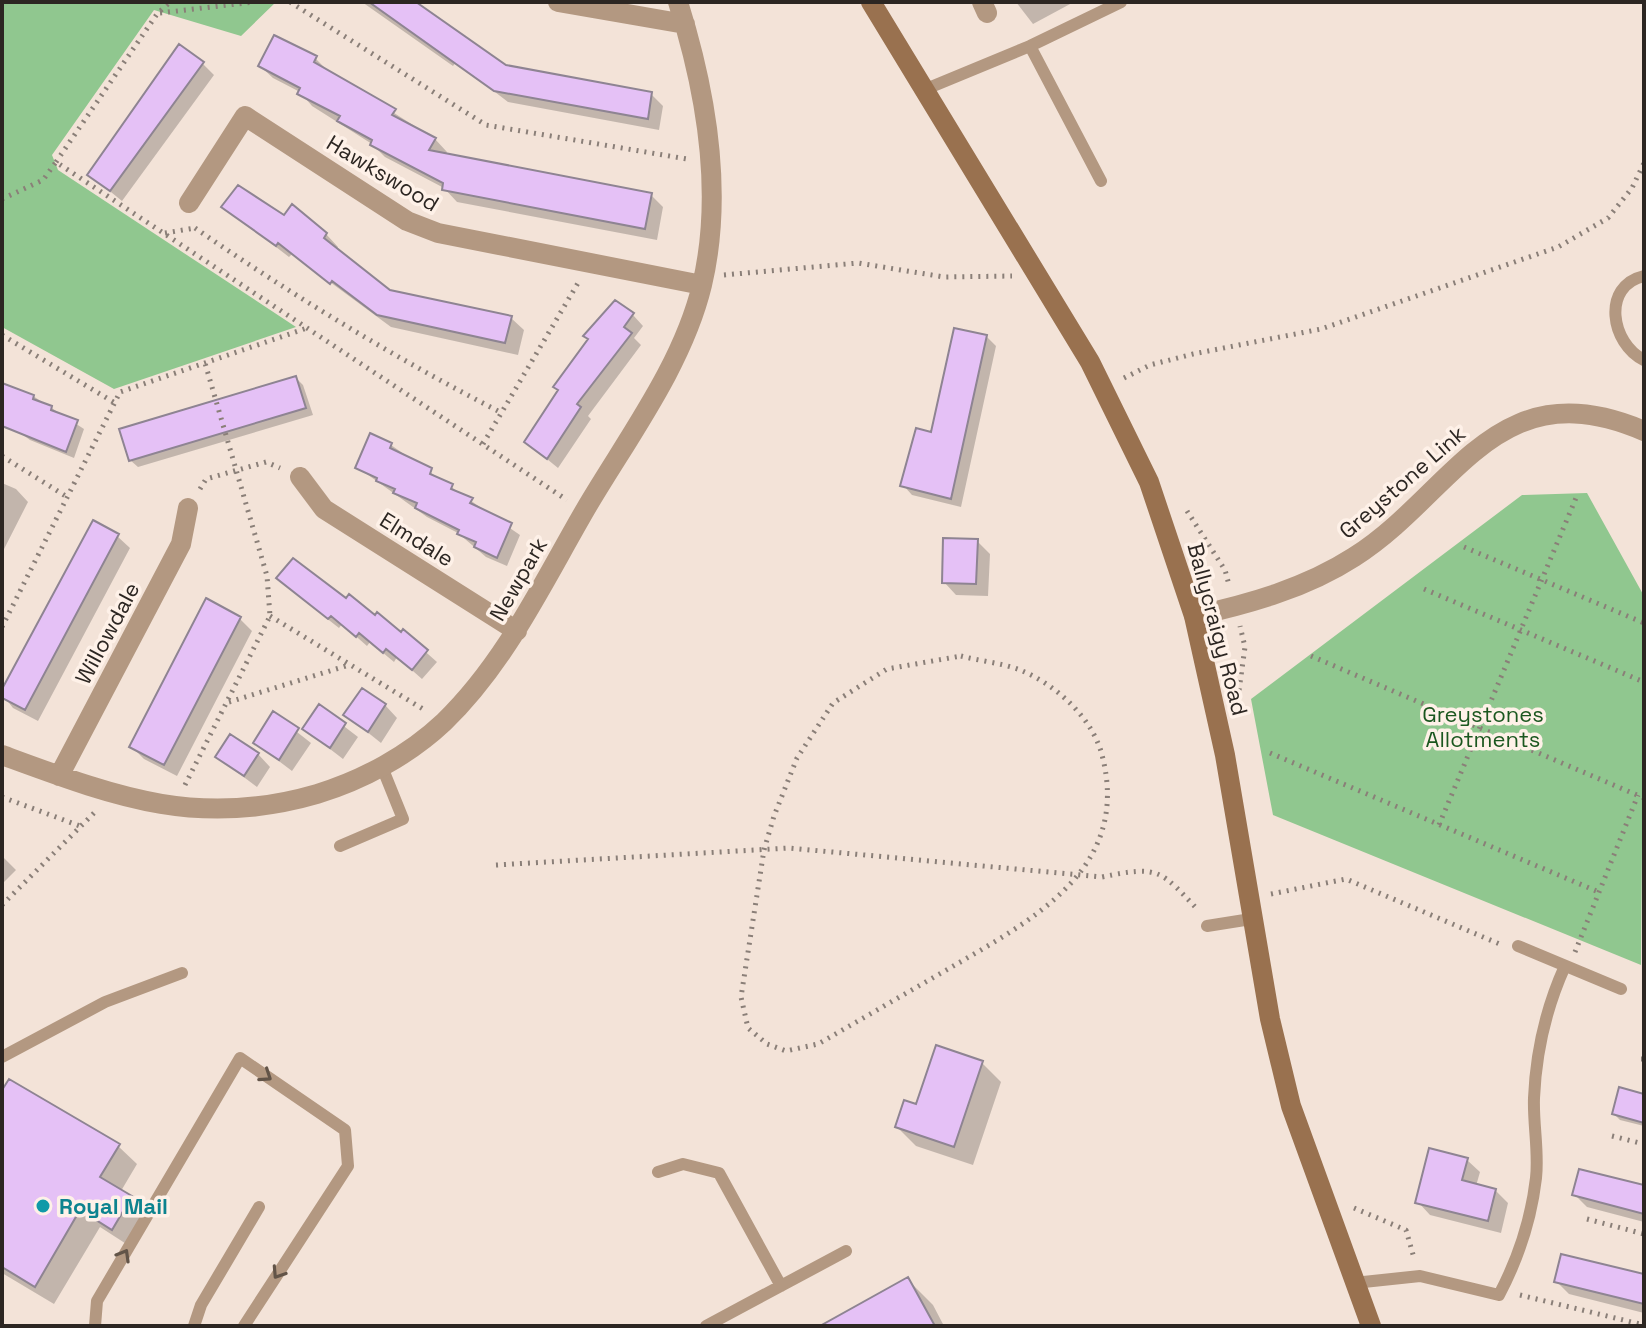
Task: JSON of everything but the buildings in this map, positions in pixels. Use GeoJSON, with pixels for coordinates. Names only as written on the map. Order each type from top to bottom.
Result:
{"type":"FeatureCollection","features":[{"type":"Feature","properties":{"kind":"main road","name":"Ballycraigy Road"},"geometry":{"type":"LineString","coordinates":[[871,2],[1104,388],[1149,482],[1194,616],[1225,755],[1251,919],[1291,1106],[1371,1326]]}},
{"type":"Feature","properties":{"kind":"street"},"geometry":{"type":"LineString","coordinates":[[558,2],[685,24]]}},
{"type":"Feature","properties":{"kind":"street","name":"Newpark"},"geometry":{"type":"LineString","coordinates":[[2,755],[113,794],[174,808],[208,810],[272,805],[320,793],[382,767],[410,750],[444,722],[517,631],[669,368],[702,279],[711,225],[709,163],[696,63],[678,2]]}},
{"type":"Feature","properties":{"kind":"street","name":"Hawkswood"},"geometry":{"type":"LineString","coordinates":[[189,203],[245,116],[407,221],[473,243],[584,264],[702,279]]}},
{"type":"Feature","properties":{"kind":"street","name":"Greystone Link"},"geometry":{"type":"LineString","coordinates":[[1194,616],[1268,597],[1339,566],[1378,539],[1473,449],[1512,426],[1574,415],[1624,422],[1644,431]]}},
{"type":"Feature","properties":{"kind":"street","name":"Elmdale"},"geometry":{"type":"LineString","coordinates":[[300,477],[324,509],[517,631]]}},
{"type":"Feature","properties":{"kind":"street","name":"Willowdale"},"geometry":{"type":"LineString","coordinates":[[59,776],[181,544],[188,508]]}},
{"type":"Feature","properties":{"kind":"lane"},"geometry":{"type":"LineString","coordinates":[[926,89],[1030,46],[1121,2]]}},
{"type":"Feature","properties":{"kind":"lane"},"geometry":{"type":"LineString","coordinates":[[1030,46],[1101,181]]}},
{"type":"Feature","properties":{"kind":"lane"},"geometry":{"type":"LineString","coordinates":[[1644,276],[1632,279],[1618,294],[1615,323],[1630,353],[1644,360]]}},
{"type":"Feature","properties":{"kind":"lane"},"geometry":{"type":"LineString","coordinates":[[340,846],[403,819],[382,767]]}},
{"type":"Feature","properties":{"kind":"lane"},"geometry":{"type":"LineString","coordinates":[[1207,926],[1251,919]]}},
{"type":"Feature","properties":{"kind":"lane"},"geometry":{"type":"LineString","coordinates":[[1518,946],[1621,989]]}},
{"type":"Feature","properties":{"kind":"lane"},"geometry":{"type":"LineString","coordinates":[[1354,1283],[1420,1276],[1499,1295],[1521,1254],[1529,1219],[1536,1175],[1534,1099],[1537,1055],[1549,1002],[1565,966]]}},
{"type":"Feature","properties":{"kind":"lane"},"geometry":{"type":"LineString","coordinates":[[2,1057],[105,1002],[182,973]]}},
{"type":"Feature","properties":{"kind":"lane"},"geometry":{"type":"LineString","coordinates":[[95,1326],[97,1301],[240,1058],[345,1130],[348,1166],[244,1326]]}},
{"type":"Feature","properties":{"kind":"lane"},"geometry":{"type":"LineString","coordinates":[[658,1172],[683,1164],[719,1173],[781,1286]]}},
{"type":"Feature","properties":{"kind":"lane"},"geometry":{"type":"LineString","coordinates":[[194,1326],[201,1305],[259,1207]]}},
{"type":"Feature","properties":{"kind":"lane"},"geometry":{"type":"LineString","coordinates":[[706,1326],[846,1251]]}},
{"type":"Feature","properties":{"kind":"path"},"geometry":{"type":"LineString","coordinates":[[2,199],[43,180],[157,14],[170,2]]}},
{"type":"Feature","properties":{"kind":"path"},"geometry":{"type":"LineString","coordinates":[[181,2],[187,10]]}},
{"type":"Feature","properties":{"kind":"path"},"geometry":{"type":"LineString","coordinates":[[157,14],[254,2]]}},
{"type":"Feature","properties":{"kind":"path"},"geometry":{"type":"LineString","coordinates":[[290,2],[486,125],[709,163]]}},
{"type":"Feature","properties":{"kind":"path"},"geometry":{"type":"LineString","coordinates":[[56,162],[585,511]]}},
{"type":"Feature","properties":{"kind":"path"},"geometry":{"type":"LineString","coordinates":[[1104,388],[1150,365],[1321,329],[1558,247],[1608,218],[1632,188],[1644,163]]}},
{"type":"Feature","properties":{"kind":"path"},"geometry":{"type":"LineString","coordinates":[[195,228],[272,279],[447,385],[500,412]]}},
{"type":"Feature","properties":{"kind":"path"},"geometry":{"type":"LineString","coordinates":[[702,279],[812,265],[858,263],[944,277],[1037,273]]}},
{"type":"Feature","properties":{"kind":"path"},"geometry":{"type":"LineString","coordinates":[[483,444],[577,284],[584,264]]}},
{"type":"Feature","properties":{"kind":"path"},"geometry":{"type":"LineString","coordinates":[[2,627],[120,392],[307,328]]}},
{"type":"Feature","properties":{"kind":"path"},"geometry":{"type":"LineString","coordinates":[[2,335],[115,403]]}},
{"type":"Feature","properties":{"kind":"path"},"geometry":{"type":"LineString","coordinates":[[174,808],[270,616],[267,576],[205,363]]}},
{"type":"Feature","properties":{"kind":"path"},"geometry":{"type":"LineString","coordinates":[[2,456],[67,497]]}},
{"type":"Feature","properties":{"kind":"path"},"geometry":{"type":"LineString","coordinates":[[188,508],[206,479],[266,462],[300,477]]}},
{"type":"Feature","properties":{"kind":"path"},"geometry":{"type":"LineString","coordinates":[[1439,825],[1576,498]]}},
{"type":"Feature","properties":{"kind":"path"},"geometry":{"type":"LineString","coordinates":[[1464,547],[1644,623]]}},
{"type":"Feature","properties":{"kind":"path"},"geometry":{"type":"LineString","coordinates":[[1424,589],[1644,682]]}},
{"type":"Feature","properties":{"kind":"path"},"geometry":{"type":"LineString","coordinates":[[270,616],[444,722]]}},
{"type":"Feature","properties":{"kind":"path"},"geometry":{"type":"LineString","coordinates":[[961,656],[1021,670],[1068,701],[1098,737],[1110,786],[1102,831],[1079,875],[1064,894],[1024,924],[818,1044],[786,1051],[767,1044],[748,1028],[741,997],[764,850],[797,758],[833,703],[887,669],[961,656]]}},
{"type":"Feature","properties":{"kind":"path"},"geometry":{"type":"LineString","coordinates":[[1311,656],[1641,796],[1582,941]]}},
{"type":"Feature","properties":{"kind":"path"},"geometry":{"type":"LineString","coordinates":[[228,702],[350,664]]}},
{"type":"Feature","properties":{"kind":"path"},"geometry":{"type":"LineString","coordinates":[[1270,753],[1601,893]]}},
{"type":"Feature","properties":{"kind":"path"},"geometry":{"type":"LineString","coordinates":[[2,905],[113,794]]}},
{"type":"Feature","properties":{"kind":"path"},"geometry":{"type":"LineString","coordinates":[[2,797],[80,826]]}},
{"type":"Feature","properties":{"kind":"path"},"geometry":{"type":"LineString","coordinates":[[496,865],[789,848],[1102,877],[1140,869],[1165,875],[1202,914],[1207,926]]}},
{"type":"Feature","properties":{"kind":"path"},"geometry":{"type":"LineString","coordinates":[[1267,895],[1346,879],[1509,948],[1518,946]]}},
{"type":"Feature","properties":{"kind":"path"},"geometry":{"type":"LineString","coordinates":[[1612,1136],[1644,1144]]}},
{"type":"Feature","properties":{"kind":"path"},"geometry":{"type":"LineString","coordinates":[[1346,1205],[1406,1230],[1420,1276]]}},
{"type":"Feature","properties":{"kind":"path"},"geometry":{"type":"LineString","coordinates":[[1587,1219],[1644,1234]]}},
{"type":"Feature","properties":{"kind":"path"},"geometry":{"type":"LineString","coordinates":[[1499,1295],[1524,1295],[1644,1325]]}},
{"type":"Feature","properties":{"kind":"green space"},"geometry":{"type":"Polygon","coordinates":[[[2,2],[276,2],[241,36],[154,10],[52,155],[58,170],[296,327],[114,389],[2,327],[2,2]]]}},
{"type":"Feature","properties":{"kind":"green space","name":"Greystones Allotments"},"geometry":{"type":"Polygon","coordinates":[[[1587,493],[1644,596],[1641,965],[1273,815],[1251,699],[1522,495],[1587,493]]]}},
{"type":"Feature","properties":{"kind":"place","name":"Royal Mail"},"geometry":{"type":"Point","coordinates":[43,1206]}}]}
